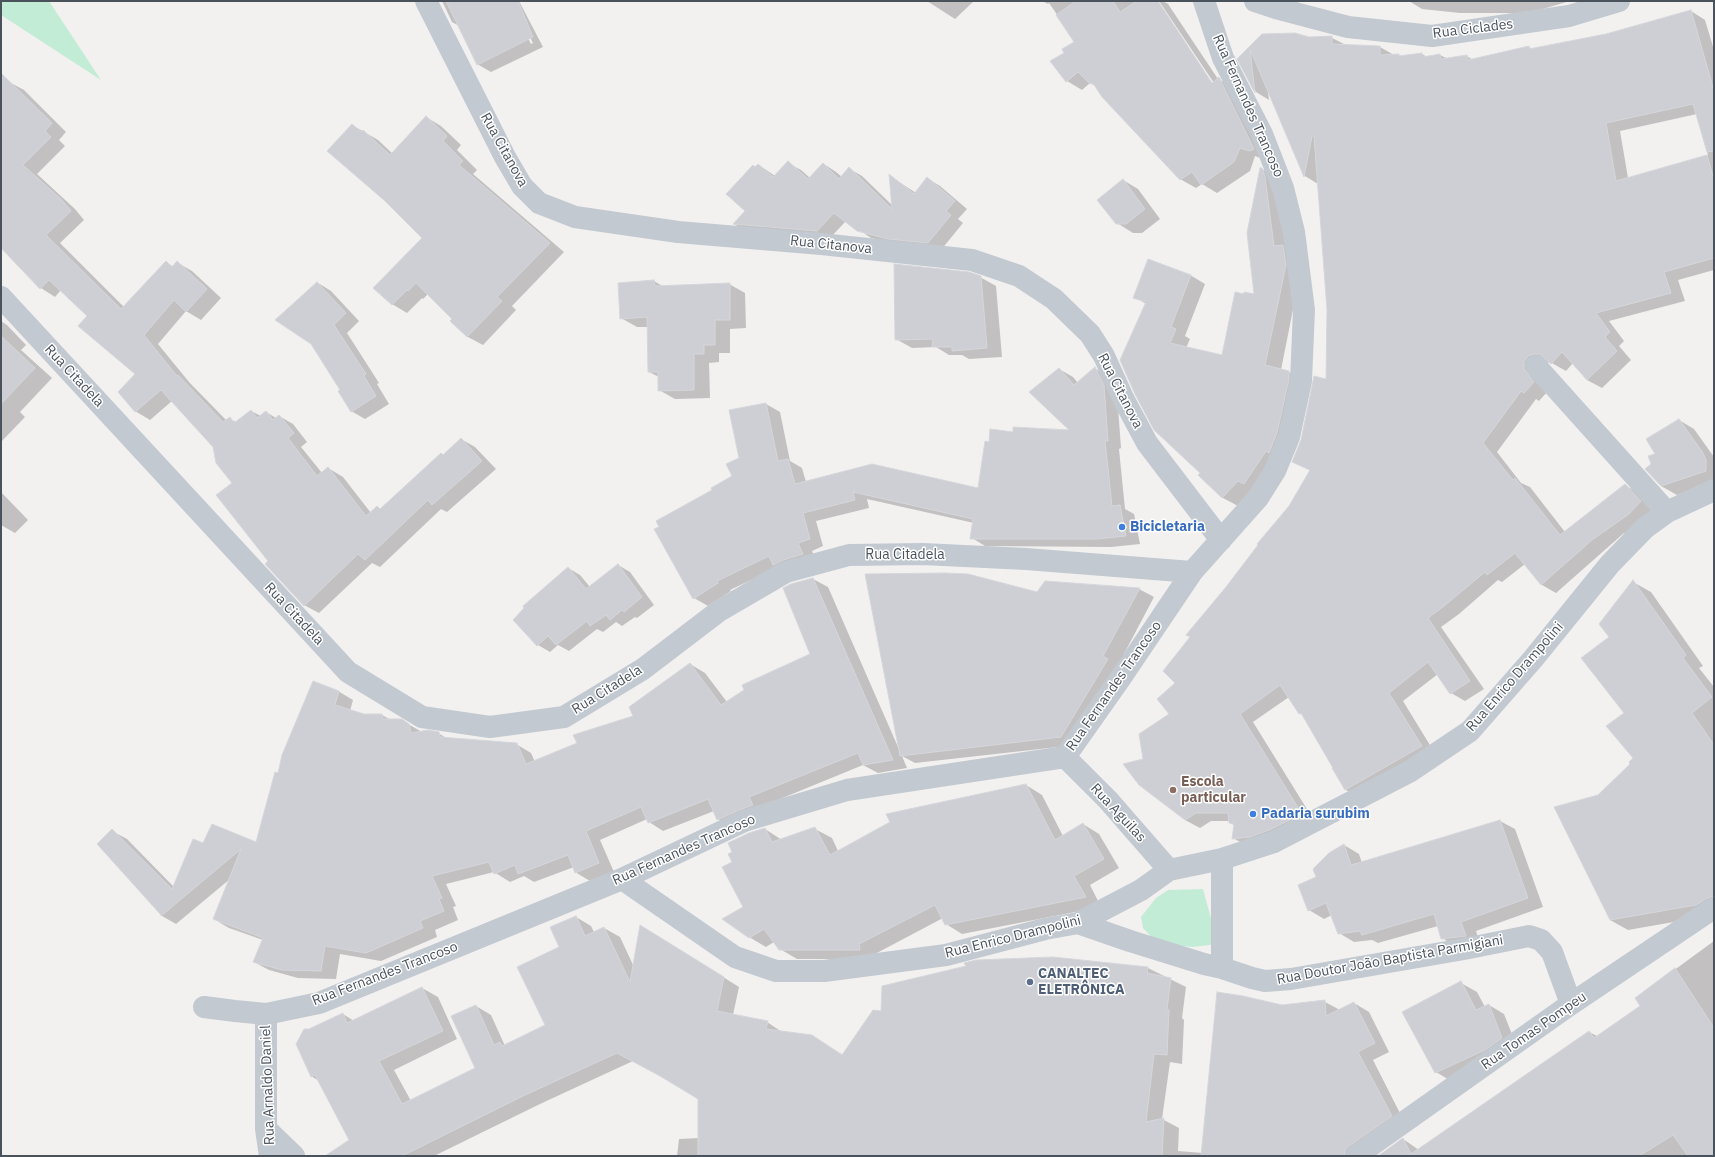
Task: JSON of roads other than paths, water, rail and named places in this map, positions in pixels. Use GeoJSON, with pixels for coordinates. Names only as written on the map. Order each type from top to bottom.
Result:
{"type":"FeatureCollection","features":[{"type":"Feature","properties":{"kind":"street","name":"Rua Citanova"},"geometry":{"type":"LineString","coordinates":[[426,1],[505,157],[522,186],[539,203],[575,217],[678,232],[821,244],[972,260],[1020,276],[1054,299],[1090,334],[1104,356],[1124,400],[1147,444],[1221,540]]}},
{"type":"Feature","properties":{"kind":"street","name":"Rua Fernandes Trancoso"},"geometry":{"type":"LineString","coordinates":[[204,1007],[235,1012],[266,1014],[319,1003],[622,879],[744,821],[847,790],[1065,757],[1192,572],[1258,498],[1275,471],[1289,437],[1301,381],[1304,310],[1294,232],[1284,188],[1262,134],[1223,58],[1204,1]]}},
{"type":"Feature","properties":{"kind":"street","name":"Rua Ciclades"},"geometry":{"type":"LineString","coordinates":[[1256,1],[1276,8],[1348,27],[1432,36],[1569,16],[1619,1]]}},
{"type":"Feature","properties":{"kind":"street","name":"Rua Citadela"},"geometry":{"type":"LineString","coordinates":[[1,297],[348,672],[422,717],[490,727],[564,716],[643,669],[719,611],[786,572],[849,555],[923,554],[1026,559],[1192,572]]}},
{"type":"Feature","properties":{"kind":"street"},"geometry":{"type":"LineString","coordinates":[[1536,366],[1667,512]]}},
{"type":"Feature","properties":{"kind":"street","name":"Rua Enrico Drampolini"},"geometry":{"type":"LineString","coordinates":[[622,879],[735,956],[776,971],[824,971],[946,955],[1045,929],[1078,923],[1141,890],[1169,870],[1222,859],[1280,839],[1409,772],[1470,731],[1533,659],[1610,564],[1645,528],[1667,512],[1714,490]]}},
{"type":"Feature","properties":{"kind":"street","name":"Rua Aguilas"},"geometry":{"type":"LineString","coordinates":[[1065,757],[1108,800],[1169,870]]}},
{"type":"Feature","properties":{"kind":"street"},"geometry":{"type":"LineString","coordinates":[[1222,859],[1222,968]]}},
{"type":"Feature","properties":{"kind":"street","name":"Rua Tomas Pompeu"},"geometry":{"type":"LineString","coordinates":[[1356,1156],[1571,1004],[1714,908]]}},
{"type":"Feature","properties":{"kind":"street","name":"Rua Doutor João Baptista Parmigiani"},"geometry":{"type":"LineString","coordinates":[[1078,923],[1137,944],[1265,981],[1464,949],[1529,936],[1541,940],[1552,952],[1571,1004]]}},
{"type":"Feature","properties":{"kind":"street","name":"Rua Arnaldo Daniel"},"geometry":{"type":"LineString","coordinates":[[266,1014],[266,1129],[270,1156]]}},
{"type":"Feature","properties":{"kind":"street"},"geometry":{"type":"LineString","coordinates":[[266,1129],[294,1156]]}},
{"type":"Feature","properties":{"kind":"place","name":"Bicicletaria"},"geometry":{"type":"Point","coordinates":[1122,527]}},
{"type":"Feature","properties":{"kind":"place","name":"Escola particular"},"geometry":{"type":"Point","coordinates":[1173,790]}},
{"type":"Feature","properties":{"kind":"place","name":"Padaria surubim"},"geometry":{"type":"Point","coordinates":[1253,814]}},
{"type":"Feature","properties":{"kind":"place","name":"CANALTEC ELETRÔNICA"},"geometry":{"type":"Point","coordinates":[1030,982]}}]}
